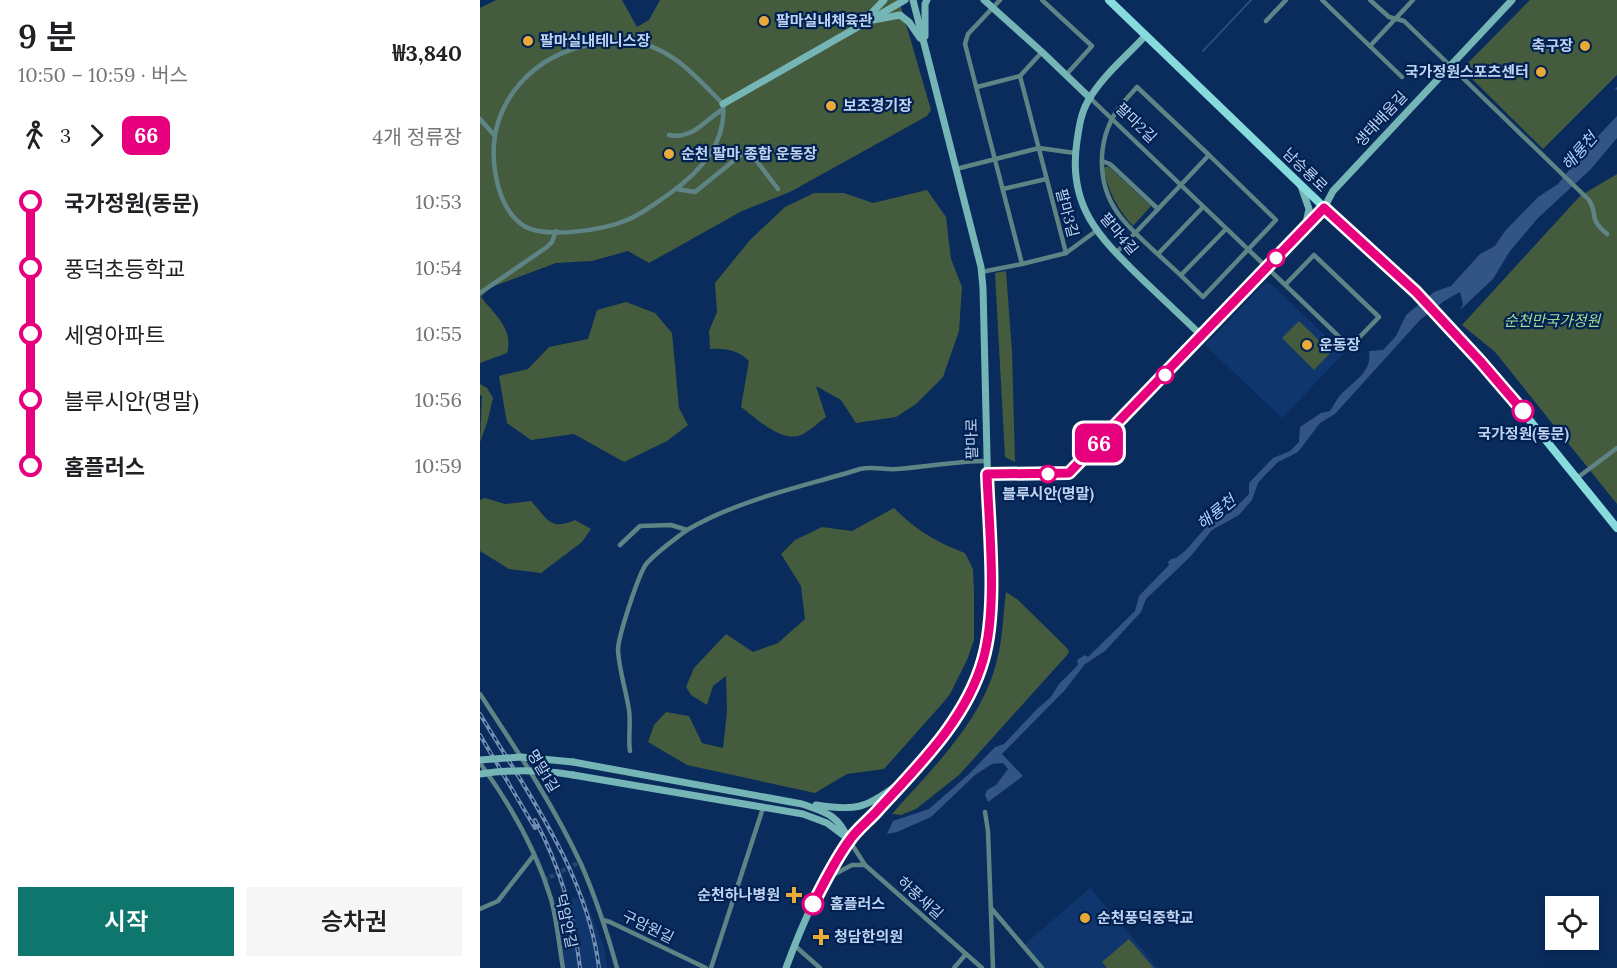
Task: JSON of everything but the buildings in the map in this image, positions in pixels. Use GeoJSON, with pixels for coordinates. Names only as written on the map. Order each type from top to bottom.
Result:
{"type":"FeatureCollection","features":[{"type":"Feature","properties":{"kind":"main road"},"geometry":{"type":"LineString","coordinates":[[863,23],[884,0]]}},
{"type":"Feature","properties":{"kind":"main road"},"geometry":{"type":"LineString","coordinates":[[723,107],[905,0]]}},
{"type":"Feature","properties":{"kind":"main road","name":"팔마로"},"geometry":{"type":"LineString","coordinates":[[786,968],[794,945],[827,878],[849,840],[911,774],[962,710],[976,682],[983,659],[990,610],[981,272],[913,0]]}},
{"type":"Feature","properties":{"kind":"main road"},"geometry":{"type":"LineString","coordinates":[[925,45],[925,4],[927,0]]}},
{"type":"Feature","properties":{"kind":"main road","name":"팔마2길"},"geometry":{"type":"LineString","coordinates":[[984,0],[1090,98]]}},
{"type":"Feature","properties":{"kind":"main road","name":"남승룡로"},"geometry":{"type":"LineString","coordinates":[[1109,0],[1324,208],[1416,292],[1493,375],[1617,528]]}},
{"type":"Feature","properties":{"kind":"main road","name":"생태배움길"},"geometry":{"type":"LineString","coordinates":[[987,474],[1069,473],[1324,208],[1332,191],[1509,1]]}},
{"type":"Feature","properties":{"kind":"main road"},"geometry":{"type":"LineString","coordinates":[[863,23],[900,15],[909,22],[925,45]]}},
{"type":"Feature","properties":{"kind":"main road","name":"팔마4길"},"geometry":{"type":"LineString","coordinates":[[1146,35],[1090,98],[1079,127],[1075,153],[1077,185],[1096,231],[1116,254],[1202,336]]}},
{"type":"Feature","properties":{"kind":"main road"},"geometry":{"type":"LineString","coordinates":[[1301,186],[1309,209],[1309,218],[1304,229]]}},
{"type":"Feature","properties":{"kind":"main road"},"geometry":{"type":"LineString","coordinates":[[480,761],[521,756],[573,762],[802,804],[851,809],[880,796],[911,774]]}},
{"type":"Feature","properties":{"kind":"main road"},"geometry":{"type":"LineString","coordinates":[[480,774],[521,770],[545,771],[802,814],[818,819],[849,840]]}},
{"type":"Feature","properties":{"kind":"main road"},"geometry":{"type":"LineString","coordinates":[[802,804],[830,813],[838,820],[849,840]]}},
{"type":"Feature","properties":{"kind":"street"},"geometry":{"type":"LineString","coordinates":[[1000,0],[968,34],[966,40],[1022,264]]}},
{"type":"Feature","properties":{"kind":"street"},"geometry":{"type":"LineString","coordinates":[[1042,0],[1092,46],[1066,75]]}},
{"type":"Feature","properties":{"kind":"street"},"geometry":{"type":"LineString","coordinates":[[1266,21],[1286,0]]}},
{"type":"Feature","properties":{"kind":"street"},"geometry":{"type":"LineString","coordinates":[[1322,0],[1402,76]]}},
{"type":"Feature","properties":{"kind":"street"},"geometry":{"type":"LineString","coordinates":[[1370,0],[1389,17],[1404,21],[1546,157],[1592,203],[1594,222],[1607,234]]}},
{"type":"Feature","properties":{"kind":"street"},"geometry":{"type":"LineString","coordinates":[[1370,46],[1413,0]]}},
{"type":"Feature","properties":{"kind":"street"},"geometry":{"type":"LineString","coordinates":[[607,42],[640,42],[660,48],[695,76],[723,107],[722,127],[712,150],[699,168],[676,189],[626,220],[604,227],[556,231],[533,230],[514,218],[499,187],[494,161],[495,136],[502,108],[513,90],[524,80],[551,60],[581,46],[607,42]]}},
{"type":"Feature","properties":{"kind":"street"},"geometry":{"type":"LineString","coordinates":[[977,87],[1020,76],[1042,52]]}},
{"type":"Feature","properties":{"kind":"street","name":"팔마3길"},"geometry":{"type":"LineString","coordinates":[[1020,76],[1066,253]]}},
{"type":"Feature","properties":{"kind":"street"},"geometry":{"type":"LineString","coordinates":[[1137,87],[1276,220],[1203,297],[1116,212],[1103,179],[1102,161],[1104,144],[1112,118],[1137,87]]}},
{"type":"Feature","properties":{"kind":"street","name":"팔마2길"},"geometry":{"type":"LineString","coordinates":[[1090,98],[1350,348],[1379,317],[1314,255],[1285,285]]}},
{"type":"Feature","properties":{"kind":"street"},"geometry":{"type":"LineString","coordinates":[[669,135],[678,137],[689,134],[723,107]]}},
{"type":"Feature","properties":{"kind":"street"},"geometry":{"type":"LineString","coordinates":[[480,119],[495,136]]}},
{"type":"Feature","properties":{"kind":"street"},"geometry":{"type":"LineString","coordinates":[[956,169],[1039,148],[1075,153]]}},
{"type":"Feature","properties":{"kind":"street"},"geometry":{"type":"LineString","coordinates":[[676,189],[695,192],[742,154],[749,151],[778,189]]}},
{"type":"Feature","properties":{"kind":"street"},"geometry":{"type":"LineString","coordinates":[[1116,254],[1209,156]]}},
{"type":"Feature","properties":{"kind":"street"},"geometry":{"type":"LineString","coordinates":[[1102,161],[1110,164],[1158,209]]}},
{"type":"Feature","properties":{"kind":"street","name":"팔마3길"},"geometry":{"type":"LineString","coordinates":[[1003,189],[1046,178]]}},
{"type":"Feature","properties":{"kind":"street"},"geometry":{"type":"LineString","coordinates":[[1158,254],[1203,207]]}},
{"type":"Feature","properties":{"kind":"street"},"geometry":{"type":"LineString","coordinates":[[1181,275],[1226,229]]}},
{"type":"Feature","properties":{"kind":"street"},"geometry":{"type":"LineString","coordinates":[[480,293],[547,248],[556,231]]}},
{"type":"Feature","properties":{"kind":"street"},"geometry":{"type":"LineString","coordinates":[[981,272],[1066,253],[1096,231]]}},
{"type":"Feature","properties":{"kind":"street"},"geometry":{"type":"LineString","coordinates":[[1577,478],[1617,448]]}},
{"type":"Feature","properties":{"kind":"street"},"geometry":{"type":"LineString","coordinates":[[630,751],[628,735],[631,727],[619,658],[619,641],[643,568],[662,550],[687,530],[727,511],[767,496],[860,469],[873,467],[896,469],[961,461],[986,461]]}},
{"type":"Feature","properties":{"kind":"street"},"geometry":{"type":"LineString","coordinates":[[620,545],[639,526],[671,525],[687,530]]}},
{"type":"Feature","properties":{"kind":"street","name":"명말1길"},"geometry":{"type":"LineString","coordinates":[[480,694],[525,764],[580,862]]}},
{"type":"Feature","properties":{"kind":"street"},"geometry":{"type":"LineString","coordinates":[[480,761],[501,791],[534,855],[498,901],[480,909]]}},
{"type":"Feature","properties":{"kind":"street"},"geometry":{"type":"LineString","coordinates":[[711,968],[764,808]]}},
{"type":"Feature","properties":{"kind":"street"},"geometry":{"type":"LineString","coordinates":[[984,812],[988,831],[993,968]]}},
{"type":"Feature","properties":{"kind":"street","name":"하풍새길"},"geometry":{"type":"LineString","coordinates":[[849,840],[866,865],[982,968]]}},
{"type":"Feature","properties":{"kind":"street","name":"덕암안길"},"geometry":{"type":"LineString","coordinates":[[534,855],[555,919],[563,968]]}},
{"type":"Feature","properties":{"kind":"street","name":"구암원길"},"geometry":{"type":"LineString","coordinates":[[580,862],[603,920],[610,921],[706,968]]}},
{"type":"Feature","properties":{"kind":"street"},"geometry":{"type":"LineString","coordinates":[[827,878],[852,865],[866,865]]}},
{"type":"Feature","properties":{"kind":"street"},"geometry":{"type":"LineString","coordinates":[[991,908],[1042,968]]}},
{"type":"Feature","properties":{"kind":"street"},"geometry":{"type":"LineString","coordinates":[[603,920],[617,968]]}},
{"type":"Feature","properties":{"kind":"street"},"geometry":{"type":"LineString","coordinates":[[794,945],[820,968]]}},
{"type":"Feature","properties":{"kind":"street"},"geometry":{"type":"LineString","coordinates":[[954,968],[966,954]]}},
{"type":"Feature","properties":{"kind":"shaded area"},"geometry":{"type":"Polygon","coordinates":[[[1617,116],[1617,138],[1591,169],[1538,218],[1510,251],[1493,279],[1460,310],[1463,304],[1460,292],[1444,301],[1420,320],[1335,414],[1320,423],[1298,452],[1278,462],[1265,475],[1258,483],[1252,500],[1239,515],[1212,530],[1190,557],[1146,599],[1141,612],[1105,651],[1085,664],[1065,690],[1002,754],[1023,776],[988,802],[985,795],[987,790],[996,785],[1008,769],[1003,763],[992,764],[975,775],[931,817],[887,834],[893,821],[929,809],[969,774],[995,747],[1004,744],[1050,698],[1059,684],[1078,665],[1077,660],[1085,655],[1088,657],[1135,611],[1139,596],[1169,565],[1168,562],[1185,551],[1209,524],[1231,512],[1249,494],[1249,483],[1273,458],[1290,451],[1299,442],[1300,427],[1321,413],[1330,411],[1343,392],[1360,377],[1368,366],[1369,351],[1383,350],[1396,336],[1406,315],[1434,292],[1451,286],[1480,254],[1495,246],[1505,231],[1538,197],[1558,184],[1585,150],[1617,116]]]}},
{"type":"Feature","properties":{"kind":"shaded area"},"geometry":{"type":"Polygon","coordinates":[[[1267,283],[1271,284],[1344,353],[1282,418],[1205,345],[1267,283]]]}},
{"type":"Feature","properties":{"kind":"shaded area","name":"순천풍덕중학교"},"geometry":{"type":"Polygon","coordinates":[[[1090,888],[1158,968],[1042,968],[1023,946],[1090,888]]]}},
{"type":"Feature","properties":{"kind":"shaded area"},"geometry":{"type":"Polygon","coordinates":[[[584,896],[604,947],[607,968],[566,968],[550,904],[584,896]]]}},
{"type":"Feature","properties":{"kind":"green space","name":"순천 팔마 종합 운동장"},"geometry":{"type":"Polygon","coordinates":[[[496,0],[622,0],[637,27],[649,20],[660,0],[899,0],[931,110],[927,116],[790,192],[742,211],[649,263],[628,251],[592,261],[556,263],[489,288],[481,297],[506,329],[507,353],[480,363],[480,8],[496,0]]]}},
{"type":"Feature","properties":{"kind":"green space","name":"국가정원스포츠센터"},"geometry":{"type":"Polygon","coordinates":[[[1530,0],[1617,0],[1617,75],[1543,149],[1462,69],[1530,0]]]}},
{"type":"Feature","properties":{"kind":"green space"},"geometry":{"type":"Polygon","coordinates":[[[1108,166],[1151,206],[1133,226],[1122,213],[1111,192],[1103,168],[1108,166]]]}},
{"type":"Feature","properties":{"kind":"green space","name":"순천만국가정원"},"geometry":{"type":"Polygon","coordinates":[[[1617,174],[1617,504],[1495,352],[1462,325],[1580,196],[1617,174]]]}},
{"type":"Feature","properties":{"kind":"green space"},"geometry":{"type":"Polygon","coordinates":[[[927,190],[946,217],[951,259],[962,287],[959,331],[943,377],[916,404],[896,417],[856,423],[841,400],[816,386],[826,417],[803,434],[795,436],[787,436],[770,429],[741,407],[749,361],[731,350],[710,349],[709,331],[717,312],[715,283],[750,240],[785,207],[814,193],[844,193],[873,203],[927,190]]]}},
{"type":"Feature","properties":{"kind":"green space"},"geometry":{"type":"Polygon","coordinates":[[[1006,271],[1012,352],[1015,462],[1005,457],[995,273],[1006,271]]]}},
{"type":"Feature","properties":{"kind":"green space"},"geometry":{"type":"Polygon","coordinates":[[[626,302],[655,313],[672,333],[679,408],[688,425],[667,441],[624,462],[574,434],[531,440],[507,423],[499,376],[528,369],[549,347],[588,339],[597,310],[626,302]]]}},
{"type":"Feature","properties":{"kind":"green space","name":"운동장"},"geometry":{"type":"Polygon","coordinates":[[[1299,321],[1331,352],[1314,370],[1282,338],[1299,321]]]}},
{"type":"Feature","properties":{"kind":"green space"},"geometry":{"type":"Polygon","coordinates":[[[480,384],[487,388],[493,398],[480,442],[482,396],[480,395],[480,384]]]}},
{"type":"Feature","properties":{"kind":"green space"},"geometry":{"type":"Polygon","coordinates":[[[485,498],[505,504],[531,501],[554,524],[575,520],[591,529],[582,542],[541,573],[509,569],[480,551],[480,500],[485,498]]]}},
{"type":"Feature","properties":{"kind":"green space"},"geometry":{"type":"Polygon","coordinates":[[[894,508],[927,535],[965,553],[973,569],[974,640],[950,694],[884,769],[847,774],[815,793],[687,765],[648,742],[654,725],[666,712],[689,716],[702,743],[723,748],[727,712],[726,676],[713,686],[707,705],[691,695],[686,687],[694,668],[726,634],[753,652],[778,643],[805,619],[801,586],[781,554],[795,540],[822,527],[852,531],[894,508]]]}},
{"type":"Feature","properties":{"kind":"green space"},"geometry":{"type":"Polygon","coordinates":[[[1006,592],[1017,599],[1065,646],[1069,651],[1068,654],[959,775],[916,809],[901,815],[892,814],[954,743],[980,704],[990,682],[999,652],[1006,592]]]}},
{"type":"Feature","properties":{"kind":"green space"},"geometry":{"type":"Polygon","coordinates":[[[1129,939],[1154,968],[1107,968],[1102,962],[1129,939]]]}},
{"type":"Feature","properties":{"kind":"waterway"},"geometry":{"type":"LineString","coordinates":[[1203,51],[1251,0]]}},
{"type":"Feature","properties":{"kind":"tunnel"},"geometry":{"type":"LineString","coordinates":[[544,880],[580,862]]}},
{"type":"Feature","properties":{"kind":"railway"},"geometry":{"type":"LineString","coordinates":[[480,714],[536,804],[569,867],[582,899],[599,968]]}},
{"type":"Feature","properties":{"kind":"railway"},"geometry":{"type":"LineString","coordinates":[[480,735],[535,828]]}},
{"type":"Feature","properties":{"kind":"railway"},"geometry":{"type":"LineString","coordinates":[[535,820],[552,855],[565,892],[580,968]]}},
{"type":"Feature","properties":{"kind":"bus line","name":"66"},"geometry":{"type":"LineString","coordinates":[[813,904],[849,840],[944,735],[962,710],[976,682],[989,629],[987,474],[1069,473],[1324,208],[1416,292],[1523,411]]}},
{"type":"Feature","properties":{"kind":"place","name":"팔마실내체육관"},"geometry":{"type":"Point","coordinates":[764,21]}},
{"type":"Feature","properties":{"kind":"place","name":"팔마실내테니스장"},"geometry":{"type":"Point","coordinates":[528,41]}},
{"type":"Feature","properties":{"kind":"place","name":"축구장"},"geometry":{"type":"Point","coordinates":[1585,46]}},
{"type":"Feature","properties":{"kind":"place","name":"국가정원스포츠센터"},"geometry":{"type":"Point","coordinates":[1541,72]}},
{"type":"Feature","properties":{"kind":"place","name":"보조경기장"},"geometry":{"type":"Point","coordinates":[831,106]}},
{"type":"Feature","properties":{"kind":"place","name":"순천 팔마 종합 운동장"},"geometry":{"type":"Point","coordinates":[669,154]}},
{"type":"Feature","properties":{"kind":"place","name":"운동장"},"geometry":{"type":"Point","coordinates":[1307,345]}},
{"type":"Feature","properties":{"kind":"place","name":"국가정원(동문)"},"geometry":{"type":"Point","coordinates":[1523,411]}},
{"type":"Feature","properties":{"kind":"place","name":"블루시안(명말)"},"geometry":{"type":"Point","coordinates":[1048,474]}},
{"type":"Feature","properties":{"kind":"place","name":"순천하나병원"},"geometry":{"type":"Point","coordinates":[794,895]}},
{"type":"Feature","properties":{"kind":"place","name":"홈플러스"},"geometry":{"type":"Point","coordinates":[813,904]}},
{"type":"Feature","properties":{"kind":"place","name":"순천풍덕중학교"},"geometry":{"type":"Point","coordinates":[1085,918]}},
{"type":"Feature","properties":{"kind":"place","name":"청담한의원"},"geometry":{"type":"Point","coordinates":[821,937]}},
{"type":"Feature","properties":{"kind":"water label","name":"해룡천"},"geometry":{"type":"Point","coordinates":[1579,151]}},
{"type":"Feature","properties":{"kind":"water label","name":"해룡천"},"geometry":{"type":"Point","coordinates":[1216,512]}}]}
